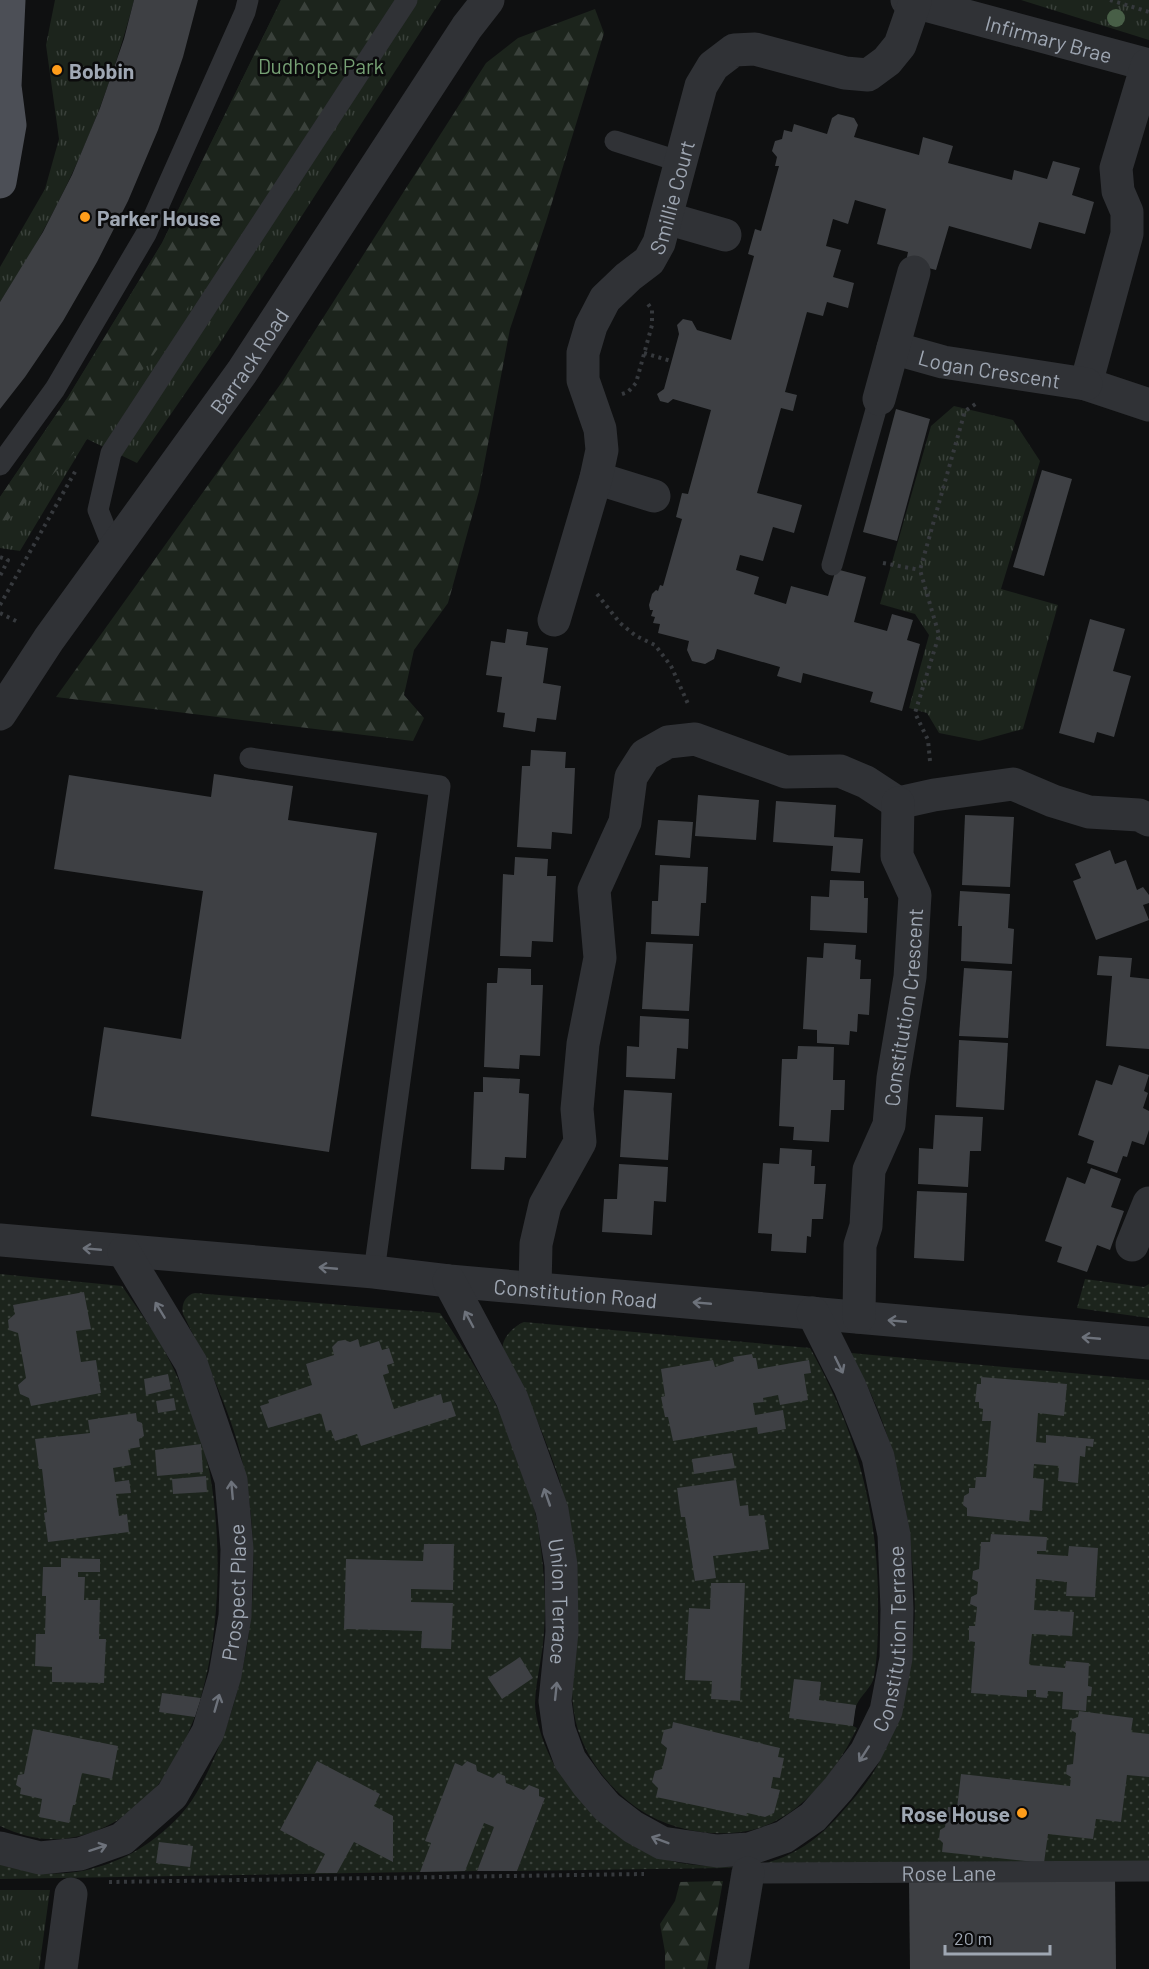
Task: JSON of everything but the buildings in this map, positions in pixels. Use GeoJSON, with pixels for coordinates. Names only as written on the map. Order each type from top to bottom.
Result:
{"type":"FeatureCollection","features":[{"type":"Feature","properties":{"kind":"main road"},"geometry":{"type":"LineString","coordinates":[[0,182],[10,125],[3,85],[9,0]]}},
{"type":"Feature","properties":{"kind":"street","name":"Barrack Road"},"geometry":{"type":"LineString","coordinates":[[0,714],[113,548],[242,372],[467,27],[488,0]]}},
{"type":"Feature","properties":{"kind":"street","name":"Infirmary Brae"},"geometry":{"type":"LineString","coordinates":[[912,1],[1148,65]]}},
{"type":"Feature","properties":{"kind":"street","name":"Smillie Court"},"geometry":{"type":"LineString","coordinates":[[554,620],[596,478],[602,450],[600,429],[583,380],[583,353],[591,326],[605,299],[649,261],[659,243],[701,86],[713,66],[734,50],[755,49],[845,73],[868,75],[887,61],[900,45],[912,1]]}},
{"type":"Feature","properties":{"kind":"street"},"geometry":{"type":"LineString","coordinates":[[1086,384],[1127,234],[1127,212],[1118,191],[1116,168],[1148,65]]}},
{"type":"Feature","properties":{"kind":"street"},"geometry":{"type":"LineString","coordinates":[[666,218],[726,235]]}},
{"type":"Feature","properties":{"kind":"street","name":"Logan Crescent"},"geometry":{"type":"LineString","coordinates":[[879,399],[914,272]]}},
{"type":"Feature","properties":{"kind":"street","name":"Logan Crescent"},"geometry":{"type":"LineString","coordinates":[[893,348],[943,362],[1086,384],[1149,405]]}},
{"type":"Feature","properties":{"kind":"street"},"geometry":{"type":"LineString","coordinates":[[596,478],[654,496]]}},
{"type":"Feature","properties":{"kind":"street"},"geometry":{"type":"LineString","coordinates":[[535,1288],[536,1244],[545,1204],[580,1142],[577,1108],[583,1044],[600,958],[594,890],[625,822],[631,777],[645,755],[668,742],[695,739],[786,772],[840,771],[866,782],[898,803],[934,795],[1013,784],[1053,801],[1089,812],[1140,815],[1149,820]]}},
{"type":"Feature","properties":{"kind":"street","name":"Constitution Crescent"},"geometry":{"type":"LineString","coordinates":[[859,1317],[860,1245],[866,1226],[869,1170],[889,1125],[893,1078],[910,977],[915,895],[897,856],[898,803]]}},
{"type":"Feature","properties":{"kind":"street"},"geometry":{"type":"LineString","coordinates":[[1132,1245],[1149,1203]]}},
{"type":"Feature","properties":{"kind":"street","name":"Constitution Road"},"geometry":{"type":"LineString","coordinates":[[0,1240],[1149,1343]]}},
{"type":"Feature","properties":{"kind":"street","name":"Prospect Place"},"geometry":{"type":"LineString","coordinates":[[0,1848],[40,1858],[80,1854],[122,1839],[172,1795],[208,1732],[225,1675],[236,1616],[237,1549],[231,1480],[192,1363],[124,1252]]}},
{"type":"Feature","properties":{"kind":"street","name":"Union Terrace"},"geometry":{"type":"LineString","coordinates":[[449,1281],[512,1399],[552,1510],[561,1565],[562,1610],[555,1701],[559,1730],[570,1760],[607,1807],[633,1827],[662,1843],[717,1851]]}},
{"type":"Feature","properties":{"kind":"street","name":"Constitution Terrace"},"geometry":{"type":"LineString","coordinates":[[717,1851],[750,1849],[784,1837],[813,1816],[838,1789],[866,1752],[886,1711],[896,1658],[894,1535],[878,1457],[849,1387],[813,1313]]}},
{"type":"Feature","properties":{"kind":"street"},"geometry":{"type":"LineString","coordinates":[[732,1969],[748,1873]]}},
{"type":"Feature","properties":{"kind":"street"},"geometry":{"type":"LineString","coordinates":[[61,1969],[71,1894]]}},
{"type":"Feature","properties":{"kind":"lane"},"geometry":{"type":"LineString","coordinates":[[0,465],[55,389],[146,234],[245,12],[248,0]]}},
{"type":"Feature","properties":{"kind":"lane"},"geometry":{"type":"LineString","coordinates":[[113,548],[98,510],[111,453],[407,0]]}},
{"type":"Feature","properties":{"kind":"lane"},"geometry":{"type":"LineString","coordinates":[[615,141],[681,162]]}},
{"type":"Feature","properties":{"kind":"lane"},"geometry":{"type":"LineString","coordinates":[[832,565],[879,399]]}},
{"type":"Feature","properties":{"kind":"lane"},"geometry":{"type":"LineString","coordinates":[[250,758],[440,786],[374,1272]]}},
{"type":"Feature","properties":{"kind":"lane","name":"Rose Lane"},"geometry":{"type":"LineString","coordinates":[[748,1873],[1149,1871]]}},
{"type":"Feature","properties":{"kind":"path"},"geometry":{"type":"LineString","coordinates":[[1110,0],[1149,12]]}},
{"type":"Feature","properties":{"kind":"path"},"geometry":{"type":"LineString","coordinates":[[636,383],[652,325]]}},
{"type":"Feature","properties":{"kind":"path"},"geometry":{"type":"LineString","coordinates":[[644,353],[671,361]]}},
{"type":"Feature","properties":{"kind":"path"},"geometry":{"type":"LineString","coordinates":[[934,795],[928,740],[915,713],[939,635],[920,570],[965,411],[990,393],[993,370]]}},
{"type":"Feature","properties":{"kind":"path"},"geometry":{"type":"LineString","coordinates":[[0,605],[88,449],[109,459]]}},
{"type":"Feature","properties":{"kind":"path"},"geometry":{"type":"LineString","coordinates":[[0,557],[8,560],[0,576]]}},
{"type":"Feature","properties":{"kind":"path"},"geometry":{"type":"LineString","coordinates":[[883,563],[920,570]]}},
{"type":"Feature","properties":{"kind":"path"},"geometry":{"type":"LineString","coordinates":[[566,580],[599,595],[620,623],[636,636],[655,645],[671,666],[691,711],[695,739]]}},
{"type":"Feature","properties":{"kind":"path"},"geometry":{"type":"LineString","coordinates":[[108,1882],[653,1874]]}},
{"type":"Feature","properties":{"kind":"green space"},"geometry":{"type":"Polygon","coordinates":[[[55,0],[134,0],[117,60],[84,147],[58,204],[0,302],[0,267],[45,189],[59,139],[46,45],[55,0]]]}},
{"type":"Feature","properties":{"kind":"green space","name":"Dudhope Park"},"geometry":{"type":"Polygon","coordinates":[[[281,0],[441,0],[218,346],[137,463],[87,439],[20,551],[0,548],[0,497],[68,397],[162,243],[281,0]]]}},
{"type":"Feature","properties":{"kind":"green space","name":"Dudhope Park"},"geometry":{"type":"Polygon","coordinates":[[[281,0],[423,0],[231,248],[106,420],[8,520],[0,521],[0,497],[68,397],[162,243],[281,0]]]}},
{"type":"Feature","properties":{"kind":"green space"},"geometry":{"type":"Polygon","coordinates":[[[1021,0],[1149,0],[1149,40],[1021,0]]]}},
{"type":"Feature","properties":{"kind":"green space"},"geometry":{"type":"Polygon","coordinates":[[[595,9],[604,33],[546,222],[510,329],[479,491],[448,603],[414,650],[404,695],[424,718],[413,741],[56,697],[282,382],[486,63],[518,38],[595,9]]]}},
{"type":"Feature","properties":{"kind":"green space"},"geometry":{"type":"Polygon","coordinates":[[[954,406],[1013,420],[1040,461],[1001,589],[1058,605],[1023,729],[979,741],[939,733],[927,713],[909,708],[929,635],[915,614],[880,604],[931,426],[954,406]]]}},
{"type":"Feature","properties":{"kind":"green space"},"geometry":{"type":"Polygon","coordinates":[[[0,1274],[122,1286],[158,1339],[189,1405],[206,1457],[216,1518],[218,1567],[215,1619],[207,1671],[193,1720],[172,1765],[143,1801],[105,1827],[65,1839],[26,1836],[0,1826],[0,1274]]]}},
{"type":"Feature","properties":{"kind":"green space"},"geometry":{"type":"Polygon","coordinates":[[[1085,1279],[1144,1287],[1149,1284],[1149,1318],[1077,1308],[1085,1279]]]}},
{"type":"Feature","properties":{"kind":"green space"},"geometry":{"type":"Polygon","coordinates":[[[195,1293],[440,1313],[487,1388],[501,1415],[524,1469],[532,1498],[538,1527],[545,1605],[535,1703],[537,1721],[548,1752],[566,1781],[649,1851],[669,1860],[696,1865],[748,1866],[766,1863],[799,1849],[828,1827],[859,1792],[875,1769],[888,1739],[910,1658],[913,1637],[915,1600],[910,1544],[907,1516],[895,1460],[876,1406],[851,1353],[1149,1380],[1149,1865],[517,1871],[545,1798],[539,1796],[539,1789],[524,1790],[511,1785],[477,1871],[0,1879],[0,1863],[28,1871],[55,1874],[96,1868],[132,1853],[162,1833],[187,1807],[198,1791],[215,1757],[232,1709],[247,1648],[251,1617],[252,1523],[244,1468],[231,1423],[214,1379],[183,1314],[184,1301],[195,1293]]]}},
{"type":"Feature","properties":{"kind":"green space"},"geometry":{"type":"Polygon","coordinates":[[[524,1322],[810,1348],[826,1379],[852,1442],[869,1506],[877,1574],[878,1635],[875,1669],[871,1684],[856,1706],[853,1726],[857,1728],[836,1765],[808,1798],[791,1812],[772,1823],[752,1830],[731,1833],[706,1833],[670,1825],[648,1815],[619,1793],[597,1768],[586,1748],[575,1720],[573,1701],[561,1487],[539,1425],[503,1348],[508,1334],[524,1322]]]}},
{"type":"Feature","properties":{"kind":"green space"},"geometry":{"type":"Polygon","coordinates":[[[723,1881],[707,1969],[665,1969],[665,1952],[660,1924],[675,1901],[680,1882],[723,1881]]]}},
{"type":"Feature","properties":{"kind":"green space"},"geometry":{"type":"Polygon","coordinates":[[[0,1890],[50,1890],[39,1969],[0,1969],[0,1890]]]}},
{"type":"Feature","properties":{"kind":"place","name":"Bobbin"},"geometry":{"type":"Point","coordinates":[57,70]}},
{"type":"Feature","properties":{"kind":"place","name":"Parker House"},"geometry":{"type":"Point","coordinates":[85,217]}},
{"type":"Feature","properties":{"kind":"place","name":"Rose House"},"geometry":{"type":"Point","coordinates":[1022,1813]}}]}
